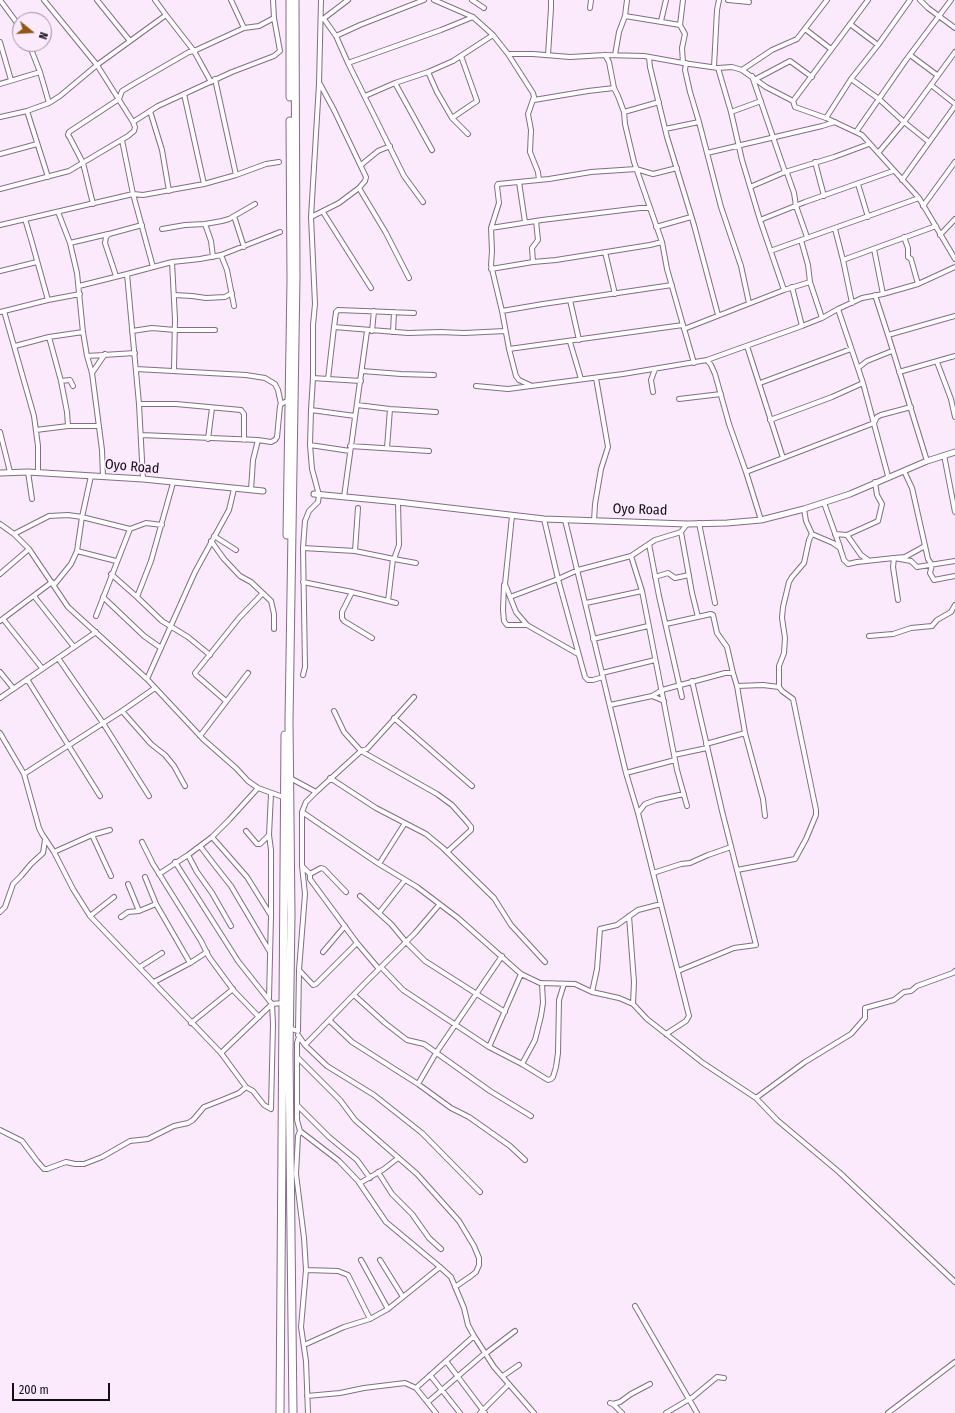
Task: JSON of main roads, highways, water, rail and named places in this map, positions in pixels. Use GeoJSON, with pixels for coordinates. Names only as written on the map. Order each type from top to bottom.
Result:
{"type":"FeatureCollection","features":[{"type":"Feature","properties":{"kind":"highway"},"geometry":{"type":"LineString","coordinates":[[290,0],[291,280],[287,720],[290,778],[291,915],[289,1028],[293,1413]]}},
{"type":"Feature","properties":{"kind":"highway"},"geometry":{"type":"LineString","coordinates":[[280,1413],[283,797],[287,720],[296,276],[295,0]]}}]}
